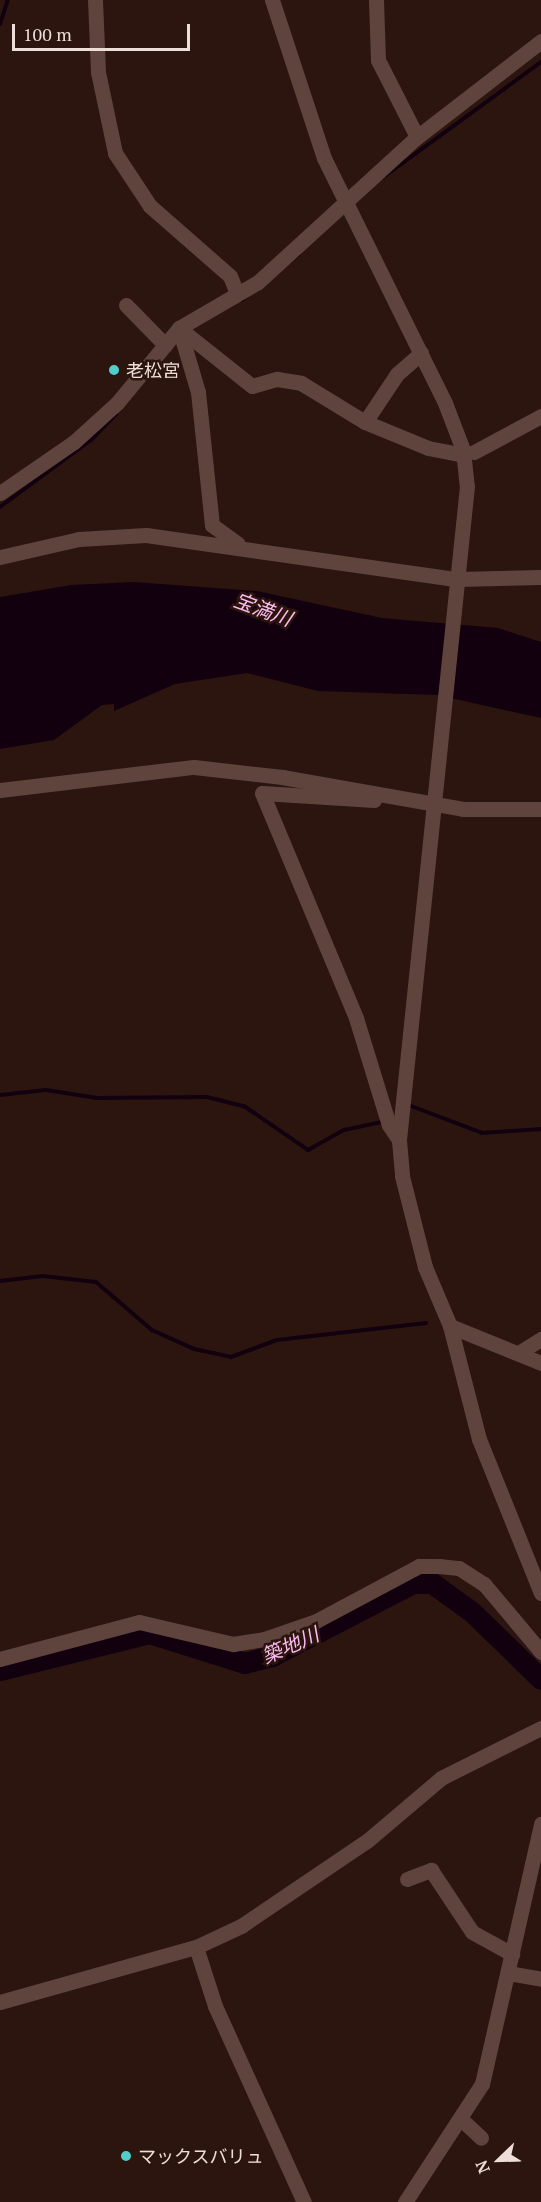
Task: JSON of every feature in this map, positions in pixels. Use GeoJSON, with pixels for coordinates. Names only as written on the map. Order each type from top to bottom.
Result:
{"type":"FeatureCollection","features":[{"type":"Feature","properties":{"kind":"street"},"geometry":{"type":"LineString","coordinates":[[96,0],[98,72],[115,153],[150,206],[230,276],[237,293]]}},
{"type":"Feature","properties":{"kind":"street"},"geometry":{"type":"LineString","coordinates":[[272,0],[308,120],[345,201],[421,353],[463,450],[467,486],[430,799],[399,1140],[402,1176],[425,1267],[450,1326],[479,1439],[541,1593]]}},
{"type":"Feature","properties":{"kind":"street"},"geometry":{"type":"LineString","coordinates":[[376,0],[378,60],[417,137]]}},
{"type":"Feature","properties":{"kind":"street"},"geometry":{"type":"LineString","coordinates":[[0,493],[74,442],[179,328],[258,282],[417,137],[541,41]]}},
{"type":"Feature","properties":{"kind":"street"},"geometry":{"type":"LineString","coordinates":[[126,304],[165,345]]}},
{"type":"Feature","properties":{"kind":"street"},"geometry":{"type":"LineString","coordinates":[[179,328],[252,386],[277,379],[301,383],[365,422],[428,448],[466,453],[541,416]]}},
{"type":"Feature","properties":{"kind":"street"},"geometry":{"type":"LineString","coordinates":[[179,328],[198,392],[212,525],[241,546]]}},
{"type":"Feature","properties":{"kind":"street"},"geometry":{"type":"LineString","coordinates":[[365,422],[397,374],[421,353]]}},
{"type":"Feature","properties":{"kind":"street"},"geometry":{"type":"LineString","coordinates":[[180,539],[212,525]]}},
{"type":"Feature","properties":{"kind":"street"},"geometry":{"type":"LineString","coordinates":[[0,557],[112,534],[241,546],[457,579],[541,577]]}},
{"type":"Feature","properties":{"kind":"street"},"geometry":{"type":"LineString","coordinates":[[0,790],[194,767],[391,798],[430,799],[541,809]]}},
{"type":"Feature","properties":{"kind":"street"},"geometry":{"type":"LineString","coordinates":[[391,798],[353,802],[262,794],[356,1018],[389,1125],[399,1140]]}},
{"type":"Feature","properties":{"kind":"street"},"geometry":{"type":"LineString","coordinates":[[450,1326],[520,1352],[541,1363]]}},
{"type":"Feature","properties":{"kind":"street"},"geometry":{"type":"LineString","coordinates":[[520,1352],[541,1339]]}},
{"type":"Feature","properties":{"kind":"street"},"geometry":{"type":"LineString","coordinates":[[0,1659],[139,1622],[233,1644],[264,1639],[325,1617],[419,1566],[459,1568],[484,1584],[541,1652]]}},
{"type":"Feature","properties":{"kind":"street"},"geometry":{"type":"LineString","coordinates":[[0,2002],[196,1947],[241,1926],[342,1858],[441,1778],[541,1728]]}},
{"type":"Feature","properties":{"kind":"street"},"geometry":{"type":"LineString","coordinates":[[405,2202],[462,2120],[482,2085],[541,1824]]}},
{"type":"Feature","properties":{"kind":"street"},"geometry":{"type":"LineString","coordinates":[[407,1879],[431,1870],[472,1932],[512,1954]]}},
{"type":"Feature","properties":{"kind":"street"},"geometry":{"type":"LineString","coordinates":[[196,1947],[215,2006],[304,2202]]}},
{"type":"Feature","properties":{"kind":"street"},"geometry":{"type":"LineString","coordinates":[[508,1973],[541,1979]]}},
{"type":"Feature","properties":{"kind":"street"},"geometry":{"type":"LineString","coordinates":[[462,2120],[481,2138]]}},
{"type":"Feature","properties":{"kind":"water","name":"宝満川"},"geometry":{"type":"Polygon","coordinates":[[[134,582],[257,591],[382,618],[498,628],[541,642],[541,718],[437,695],[318,691],[247,673],[175,684],[114,711],[114,704],[102,705],[54,740],[0,749],[0,597],[71,585],[134,582]]]}},
{"type":"Feature","properties":{"kind":"waterway"},"geometry":{"type":"LineString","coordinates":[[0,24],[8,0]]}},
{"type":"Feature","properties":{"kind":"waterway"},"geometry":{"type":"LineString","coordinates":[[382,178],[541,62]]}},
{"type":"Feature","properties":{"kind":"waterway"},"geometry":{"type":"LineString","coordinates":[[242,300],[299,254]]}},
{"type":"Feature","properties":{"kind":"waterway"},"geometry":{"type":"LineString","coordinates":[[0,507],[91,440],[116,414]]}},
{"type":"Feature","properties":{"kind":"waterway"},"geometry":{"type":"LineString","coordinates":[[0,1095],[46,1090],[97,1098],[207,1097],[244,1106],[308,1150],[344,1130],[381,1122]]}},
{"type":"Feature","properties":{"kind":"waterway"},"geometry":{"type":"LineString","coordinates":[[411,1106],[482,1133],[541,1129]]}},
{"type":"Feature","properties":{"kind":"waterway"},"geometry":{"type":"LineString","coordinates":[[0,1281],[43,1276],[96,1282],[152,1330],[194,1349],[231,1357],[277,1340],[426,1323]]}},
{"type":"Feature","properties":{"kind":"waterway","name":"築地川"},"geometry":{"type":"LineString","coordinates":[[0,1670],[149,1633],[244,1663],[272,1656],[413,1583],[432,1583],[472,1612],[541,1679]]}},
{"type":"Feature","properties":{"kind":"place","name":"老松宮"},"geometry":{"type":"Point","coordinates":[114,370]}},
{"type":"Feature","properties":{"kind":"place","name":"マックスバリュ"},"geometry":{"type":"Point","coordinates":[126,2156]}}]}
